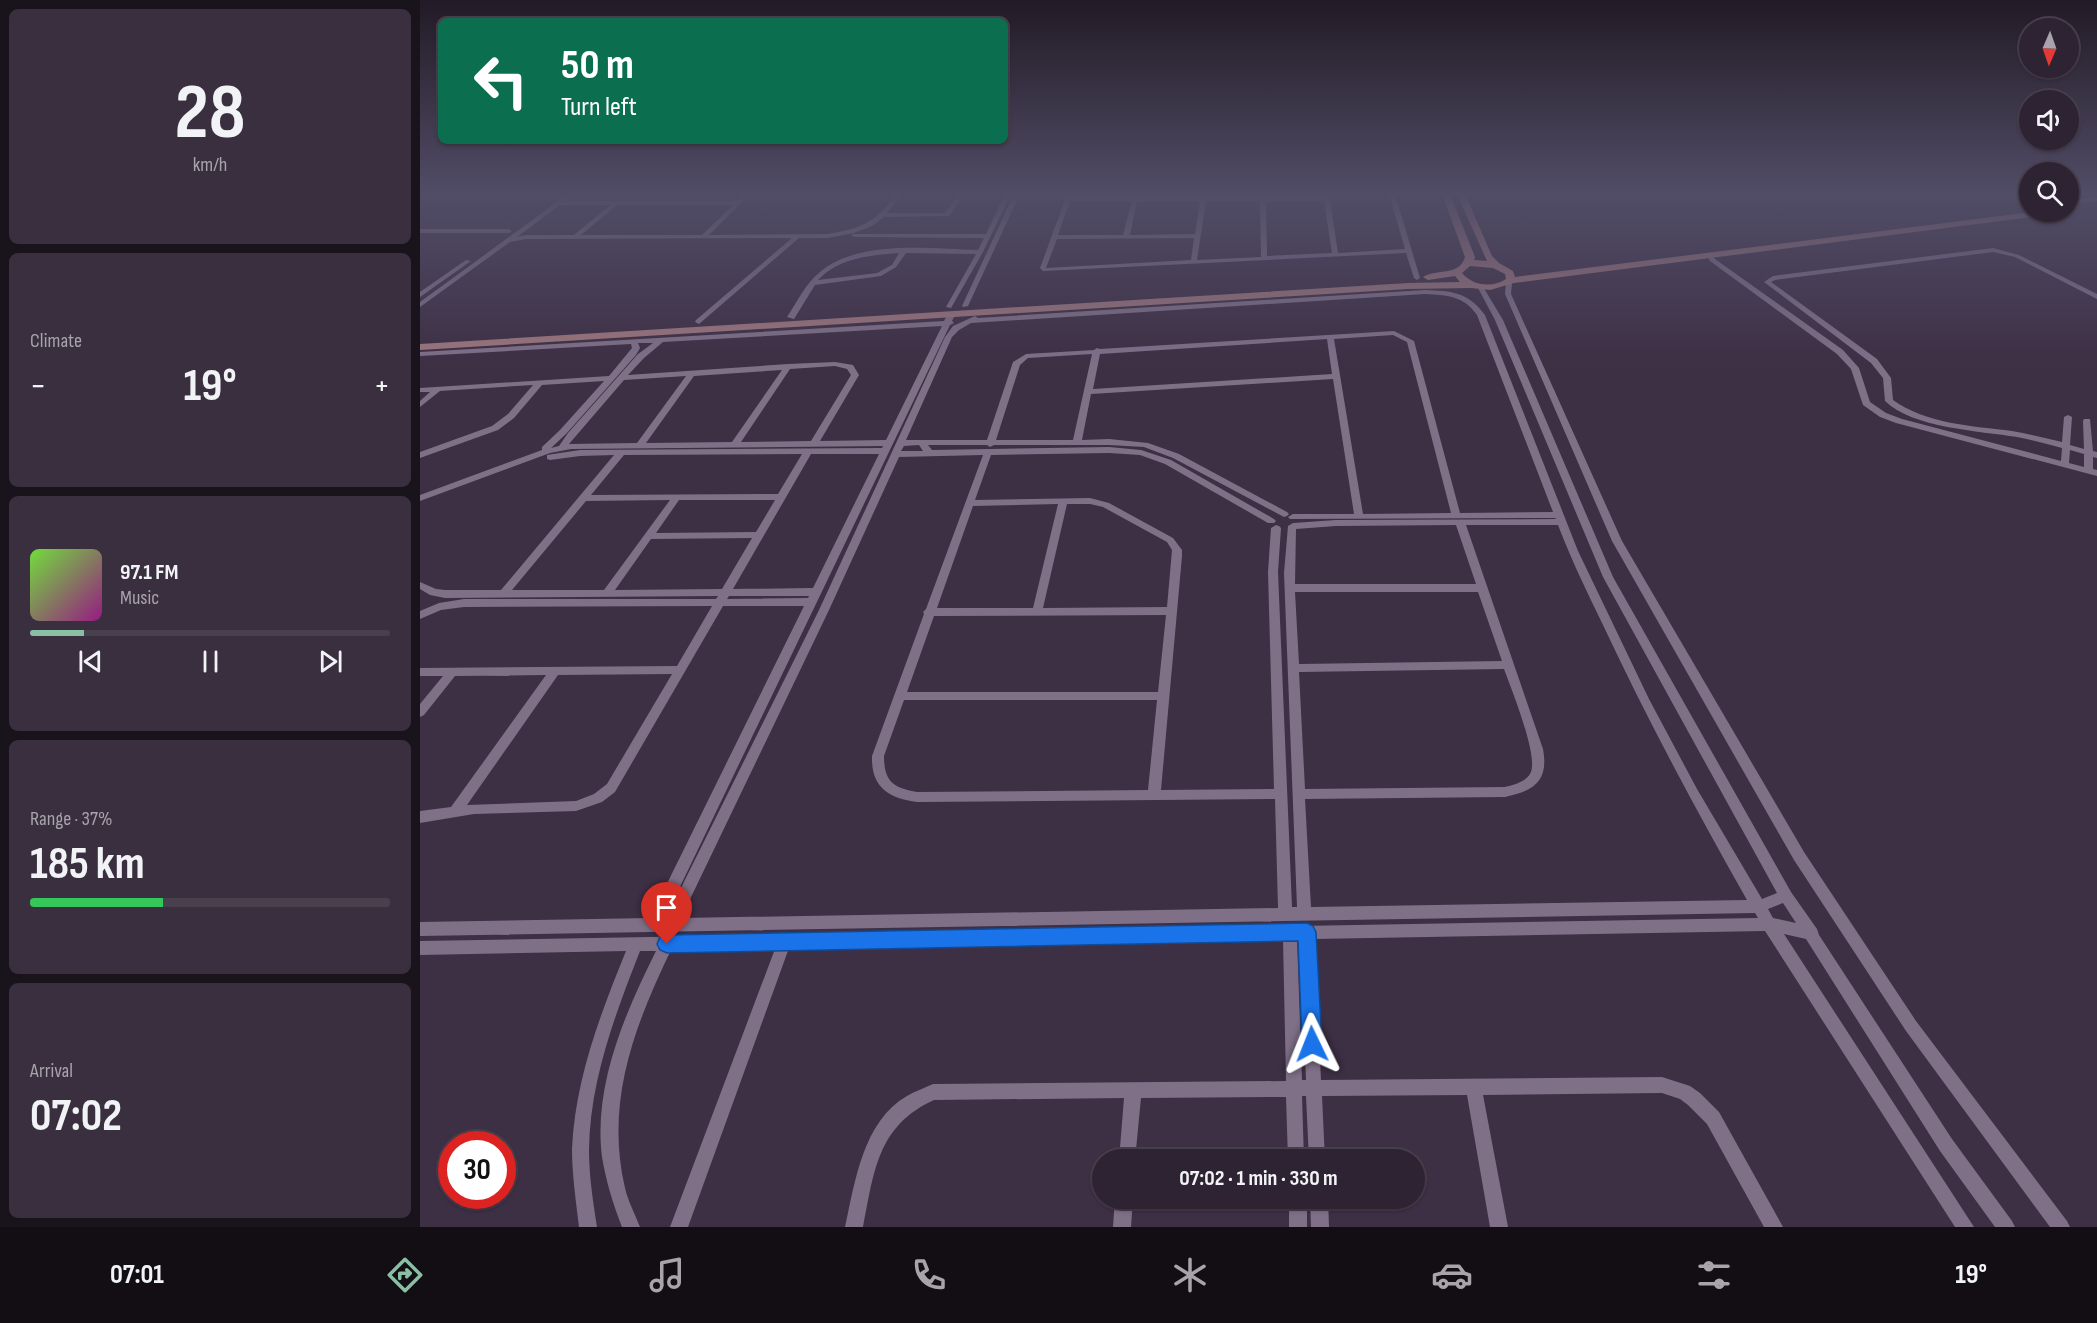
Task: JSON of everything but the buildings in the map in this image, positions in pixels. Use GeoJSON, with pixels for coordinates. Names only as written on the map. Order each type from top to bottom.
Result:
{"type":"FeatureCollection","features":[{"type":"Feature","properties":{"kind":"street"},"geometry":{"type":"LineString","coordinates":[[420,295],[482,251]]}},
{"type":"Feature","properties":{"kind":"street"},"geometry":{"type":"LineString","coordinates":[[420,305],[490,251]]}},
{"type":"Feature","properties":{"kind":"street"},"geometry":{"type":"LineString","coordinates":[[706,324],[758,269],[780,251]]}},
{"type":"Feature","properties":{"kind":"street"},"geometry":{"type":"LineString","coordinates":[[420,338],[706,324],[950,318],[965,306],[990,251]]}},
{"type":"Feature","properties":{"kind":"street"},"geometry":{"type":"LineString","coordinates":[[1049,251],[1043,268],[1045,270],[1403,251]]}},
{"type":"Feature","properties":{"kind":"street"},"geometry":{"type":"LineString","coordinates":[[1194,262],[1196,251]]}},
{"type":"Feature","properties":{"kind":"street"},"geometry":{"type":"LineString","coordinates":[[1264,251],[1264,258]]}},
{"type":"Feature","properties":{"kind":"street"},"geometry":{"type":"LineString","coordinates":[[1409,251],[1417,278]]}},
{"type":"Feature","properties":{"kind":"street"},"geometry":{"type":"LineString","coordinates":[[965,306],[1417,278],[1457,273],[1468,263],[1470,257],[1468,251]]}},
{"type":"Feature","properties":{"kind":"street"},"geometry":{"type":"LineString","coordinates":[[1486,251],[1495,265],[1509,278]]}},
{"type":"Feature","properties":{"kind":"street"},"geometry":{"type":"LineString","coordinates":[[420,354],[634,346],[662,340],[950,318],[990,312],[1408,286],[1496,287],[1509,278],[1560,269],[1704,251]]}},
{"type":"Feature","properties":{"kind":"street"},"geometry":{"type":"LineString","coordinates":[[1560,269],[1726,251]]}},
{"type":"Feature","properties":{"kind":"street"},"geometry":{"type":"LineString","coordinates":[[1984,251],[1773,278],[1767,282],[1874,361],[1887,378],[1889,401],[1899,409],[1968,428],[2032,437],[2092,454]]}},
{"type":"Feature","properties":{"kind":"street"},"geometry":{"type":"LineString","coordinates":[[2000,251],[2017,255],[2097,297]]}},
{"type":"Feature","properties":{"kind":"street"},"geometry":{"type":"LineString","coordinates":[[814,283],[879,275],[894,267],[903,252]]}},
{"type":"Feature","properties":{"kind":"street"},"geometry":{"type":"LineString","coordinates":[[654,925],[850,522],[916,398],[962,286],[980,252],[880,253],[848,259],[823,272],[791,316]]}},
{"type":"Feature","properties":{"kind":"street"},"geometry":{"type":"LineString","coordinates":[[1708,254],[1712,260],[1840,352],[1855,369],[1864,399],[1875,411],[1899,421],[2093,472],[2087,422]]}},
{"type":"Feature","properties":{"kind":"street"},"geometry":{"type":"LineString","coordinates":[[470,259],[482,259]]}},
{"type":"Feature","properties":{"kind":"street"},"geometry":{"type":"LineString","coordinates":[[1468,263],[1495,265]]}},
{"type":"Feature","properties":{"kind":"street"},"geometry":{"type":"LineString","coordinates":[[1457,273],[1462,280],[1477,286],[1499,320],[1608,577],[1786,896],[1946,1145],[2006,1227]]}},
{"type":"Feature","properties":{"kind":"street"},"geometry":{"type":"LineString","coordinates":[[1509,278],[1508,294],[1617,542],[1799,856],[1911,1026],[2061,1227]]}},
{"type":"Feature","properties":{"kind":"street"},"geometry":{"type":"LineString","coordinates":[[962,286],[973,286]]}},
{"type":"Feature","properties":{"kind":"street"},"geometry":{"type":"LineString","coordinates":[[1462,296],[1477,286]]}},
{"type":"Feature","properties":{"kind":"street"},"geometry":{"type":"LineString","coordinates":[[420,347],[791,316],[950,318],[969,321],[1425,292],[1462,296],[1473,304],[1481,315],[1560,518],[1603,619],[1642,699],[1769,924],[1965,1227]]}},
{"type":"Feature","properties":{"kind":"street"},"geometry":{"type":"LineString","coordinates":[[969,321],[990,312]]}},
{"type":"Feature","properties":{"kind":"street"},"geometry":{"type":"LineString","coordinates":[[1499,320],[1521,320]]}},
{"type":"Feature","properties":{"kind":"street"},"geometry":{"type":"LineString","coordinates":[[1281,794],[917,797],[896,793],[879,778],[878,756],[989,448],[1017,362],[1032,355],[1388,332],[1410,340],[1458,519],[1540,761],[1538,773],[1531,782],[1520,789],[1505,792],[1298,794]]}},
{"type":"Feature","properties":{"kind":"street"},"geometry":{"type":"LineString","coordinates":[[1330,336],[1359,515]]}},
{"type":"Feature","properties":{"kind":"street"},"geometry":{"type":"LineString","coordinates":[[563,447],[648,350],[662,340]]}},
{"type":"Feature","properties":{"kind":"street"},"geometry":{"type":"LineString","coordinates":[[634,346],[648,350]]}},
{"type":"Feature","properties":{"kind":"street"},"geometry":{"type":"LineString","coordinates":[[538,454],[553,443],[581,412],[611,378],[634,346]]}},
{"type":"Feature","properties":{"kind":"street"},"geometry":{"type":"LineString","coordinates":[[1077,443],[1097,350]]}},
{"type":"Feature","properties":{"kind":"street"},"geometry":{"type":"LineString","coordinates":[[420,817],[454,811],[576,806],[598,798],[615,783],[855,372],[850,367],[841,364],[624,378]]}},
{"type":"Feature","properties":{"kind":"street"},"geometry":{"type":"LineString","coordinates":[[735,444],[788,366]]}},
{"type":"Feature","properties":{"kind":"street"},"geometry":{"type":"LineString","coordinates":[[640,445],[692,373]]}},
{"type":"Feature","properties":{"kind":"street"},"geometry":{"type":"LineString","coordinates":[[1088,392],[1336,376]]}},
{"type":"Feature","properties":{"kind":"street"},"geometry":{"type":"LineString","coordinates":[[420,390],[611,378]]}},
{"type":"Feature","properties":{"kind":"street"},"geometry":{"type":"LineString","coordinates":[[420,455],[495,428],[511,416],[540,382]]}},
{"type":"Feature","properties":{"kind":"street"},"geometry":{"type":"LineString","coordinates":[[420,405],[438,389]]}},
{"type":"Feature","properties":{"kind":"street"},"geometry":{"type":"LineString","coordinates":[[901,443],[916,398]]}},
{"type":"Feature","properties":{"kind":"street"},"geometry":{"type":"LineString","coordinates":[[581,412],[592,412]]}},
{"type":"Feature","properties":{"kind":"street"},"geometry":{"type":"LineString","coordinates":[[2065,463],[2068,447],[2068,417]]}},
{"type":"Feature","properties":{"kind":"street"},"geometry":{"type":"LineString","coordinates":[[670,925],[865,521],[890,450],[901,443],[1141,453],[1168,462],[1273,525],[1290,521],[1359,515],[1458,519]]}},
{"type":"Feature","properties":{"kind":"street"},"geometry":{"type":"LineString","coordinates":[[420,498],[538,454],[563,447],[735,444],[930,453],[1077,443],[1133,444],[1167,452],[1290,521]]}},
{"type":"Feature","properties":{"kind":"street"},"geometry":{"type":"LineString","coordinates":[[922,444],[930,453]]}},
{"type":"Feature","properties":{"kind":"street"},"geometry":{"type":"LineString","coordinates":[[420,504],[554,456],[811,448]]}},
{"type":"Feature","properties":{"kind":"street"},"geometry":{"type":"LineString","coordinates":[[504,593],[621,453]]}},
{"type":"Feature","properties":{"kind":"street"},"geometry":{"type":"LineString","coordinates":[[583,498],[781,497]]}},
{"type":"Feature","properties":{"kind":"street"},"geometry":{"type":"LineString","coordinates":[[607,593],[676,498]]}},
{"type":"Feature","properties":{"kind":"street"},"geometry":{"type":"LineString","coordinates":[[1037,612],[1063,501]]}},
{"type":"Feature","properties":{"kind":"street"},"geometry":{"type":"LineString","coordinates":[[969,503],[1090,501],[1106,505],[1170,540],[1177,550],[1154,795]]}},
{"type":"Feature","properties":{"kind":"street"},"geometry":{"type":"LineString","coordinates":[[1285,913],[1273,565],[1275,516],[1290,521],[1325,523],[1560,518]]}},
{"type":"Feature","properties":{"kind":"street"},"geometry":{"type":"LineString","coordinates":[[850,522],[865,521]]}},
{"type":"Feature","properties":{"kind":"street"},"geometry":{"type":"LineString","coordinates":[[1290,521],[1290,588],[1304,913]]}},
{"type":"Feature","properties":{"kind":"street"},"geometry":{"type":"LineString","coordinates":[[649,536],[759,535]]}},
{"type":"Feature","properties":{"kind":"street"},"geometry":{"type":"LineString","coordinates":[[420,585],[434,592],[445,594],[607,593],[723,597]]}},
{"type":"Feature","properties":{"kind":"street"},"geometry":{"type":"LineString","coordinates":[[1290,588],[1482,588]]}},
{"type":"Feature","properties":{"kind":"street"},"geometry":{"type":"LineString","coordinates":[[420,615],[457,604],[814,597]]}},
{"type":"Feature","properties":{"kind":"street"},"geometry":{"type":"LineString","coordinates":[[928,612],[1172,611]]}},
{"type":"Feature","properties":{"kind":"street"},"geometry":{"type":"LineString","coordinates":[[1293,668],[1508,664]]}},
{"type":"Feature","properties":{"kind":"street"},"geometry":{"type":"LineString","coordinates":[[420,672],[681,670]]}},
{"type":"Feature","properties":{"kind":"street"},"geometry":{"type":"LineString","coordinates":[[420,712],[453,671]]}},
{"type":"Feature","properties":{"kind":"street"},"geometry":{"type":"LineString","coordinates":[[454,811],[555,671]]}},
{"type":"Feature","properties":{"kind":"street"},"geometry":{"type":"LineString","coordinates":[[899,696],[1163,696]]}},
{"type":"Feature","properties":{"kind":"street"},"geometry":{"type":"LineString","coordinates":[[420,929],[1759,906],[1786,896]]}},
{"type":"Feature","properties":{"kind":"street"},"geometry":{"type":"LineString","coordinates":[[420,948],[1769,924],[1812,934]]}},
{"type":"Feature","properties":{"kind":"street"},"geometry":{"type":"LineString","coordinates":[[1307,932],[1317,1149]]}},
{"type":"Feature","properties":{"kind":"street"},"geometry":{"type":"LineString","coordinates":[[1290,933],[1296,1149]]}},
{"type":"Feature","properties":{"kind":"street"},"geometry":{"type":"LineString","coordinates":[[679,1227],[784,943]]}},
{"type":"Feature","properties":{"kind":"street"},"geometry":{"type":"LineString","coordinates":[[588,1227],[579,1171],[579,1141],[586,1086],[599,1038],[636,944]]}},
{"type":"Feature","properties":{"kind":"street"},"geometry":{"type":"LineString","coordinates":[[631,1227],[614,1179],[609,1126],[610,1099],[629,1026],[640,997],[667,944]]}},
{"type":"Feature","properties":{"kind":"street"},"geometry":{"type":"LineString","coordinates":[[854,1227],[868,1164],[878,1138],[894,1116],[923,1096],[933,1092],[1133,1092],[1662,1085],[1684,1092],[1705,1107],[1774,1227]]}},
{"type":"Feature","properties":{"kind":"street"},"geometry":{"type":"LineString","coordinates":[[1474,1088],[1499,1227]]}},
{"type":"Feature","properties":{"kind":"street"},"geometry":{"type":"LineString","coordinates":[[1128,1149],[1133,1092]]}},
{"type":"Feature","properties":{"kind":"street"},"geometry":{"type":"LineString","coordinates":[[1122,1227],[1123,1209]]}},
{"type":"Feature","properties":{"kind":"street"},"geometry":{"type":"LineString","coordinates":[[1298,1209],[1299,1227]]}},
{"type":"Feature","properties":{"kind":"street"},"geometry":{"type":"LineString","coordinates":[[1319,1209],[1320,1227]]}},
{"type":"Feature","properties":{"kind":"route"},"geometry":{"type":"LineString","coordinates":[[667,944],[1307,932],[1312,1044]]}}]}
